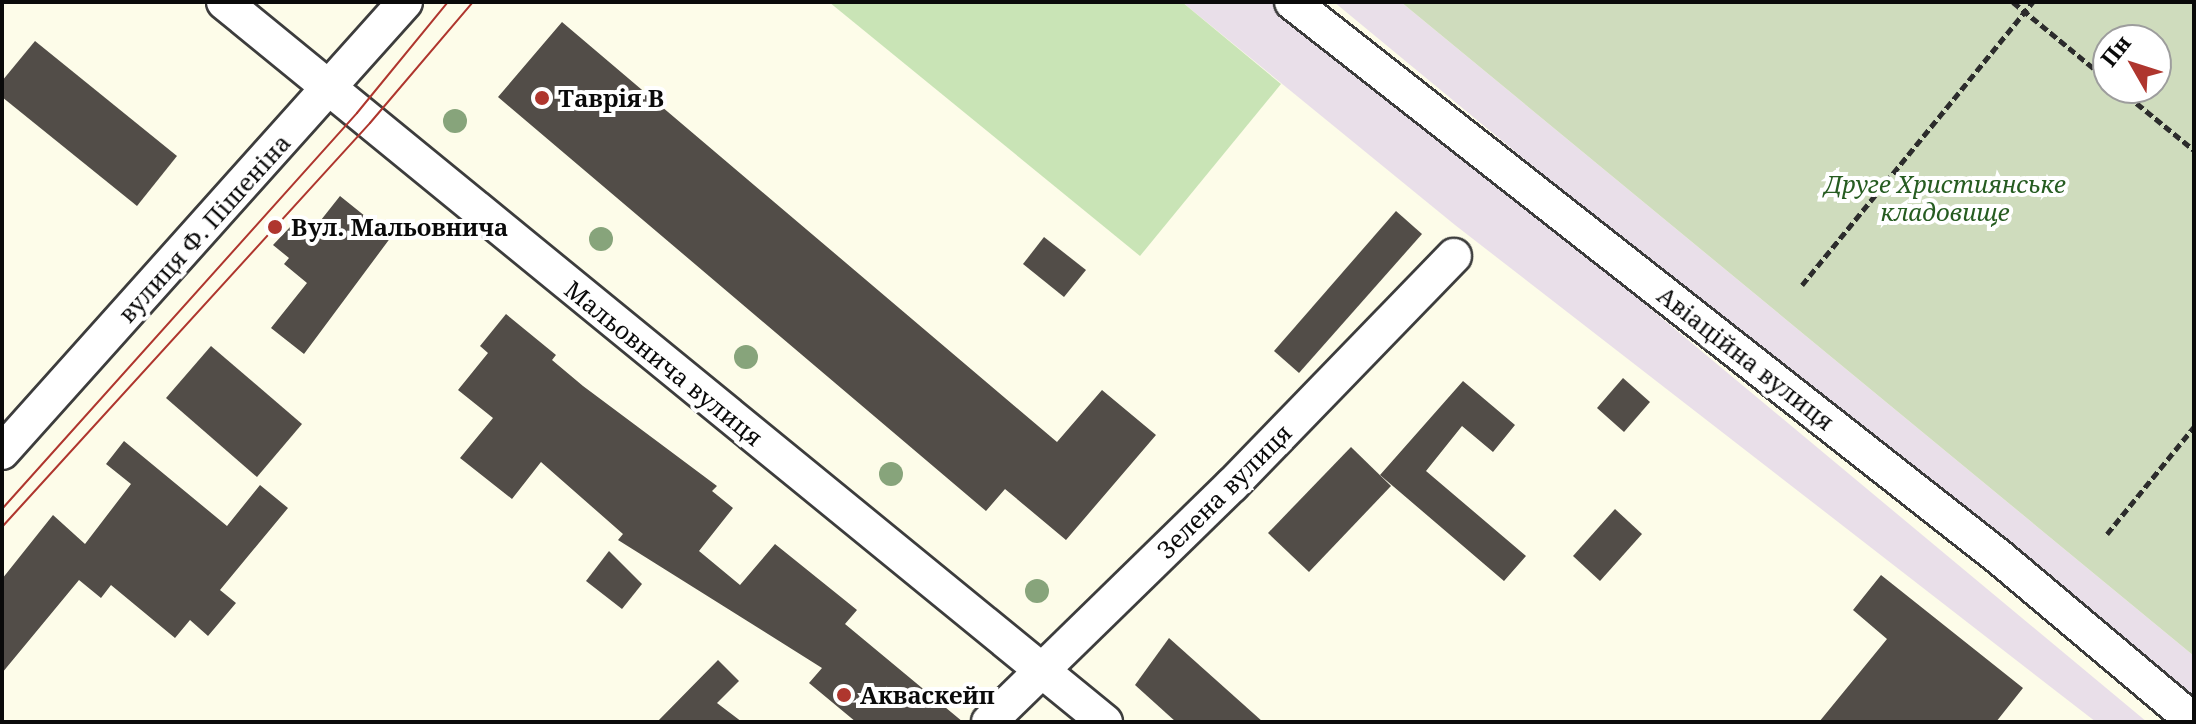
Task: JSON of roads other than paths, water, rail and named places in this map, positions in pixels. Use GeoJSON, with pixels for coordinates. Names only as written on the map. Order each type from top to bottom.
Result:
{"type":"FeatureCollection","features":[{"type":"Feature","properties":{"kind":"street","name":"Мальовнича вулиця"},"geometry":{"type":"LineString","coordinates":[[224,2],[1105,722]]}},
{"type":"Feature","properties":{"kind":"street","name":"вулиця Ф. Пішеніна"},"geometry":{"type":"LineString","coordinates":[[2,452],[405,2]]}},
{"type":"Feature","properties":{"kind":"street","name":"Авіаційна вулиця"},"geometry":{"type":"LineString","coordinates":[[1292,2],[1999,557],[2194,721]]}},
{"type":"Feature","properties":{"kind":"street","name":"Зелена вулиця"},"geometry":{"type":"LineString","coordinates":[[989,722],[1454,256]]}},
{"type":"Feature","properties":{"kind":"tram line"},"geometry":{"type":"LineString","coordinates":[[2,509],[357,113],[448,2]]}},
{"type":"Feature","properties":{"kind":"tram line"},"geometry":{"type":"LineString","coordinates":[[2,527],[370,123],[473,2]]}},
{"type":"Feature","properties":{"kind":"place","name":"Таврія В"},"geometry":{"type":"Point","coordinates":[542,98]}},
{"type":"Feature","properties":{"kind":"place","name":"Вул. Мальовнича"},"geometry":{"type":"Point","coordinates":[275,227]}},
{"type":"Feature","properties":{"kind":"place","name":"Акваскейп"},"geometry":{"type":"Point","coordinates":[844,695]}},
{"type":"Feature","properties":{"kind":"park label","name":"Друге Християнське кладовище"},"geometry":{"type":"Point","coordinates":[1945,198]}}]}
